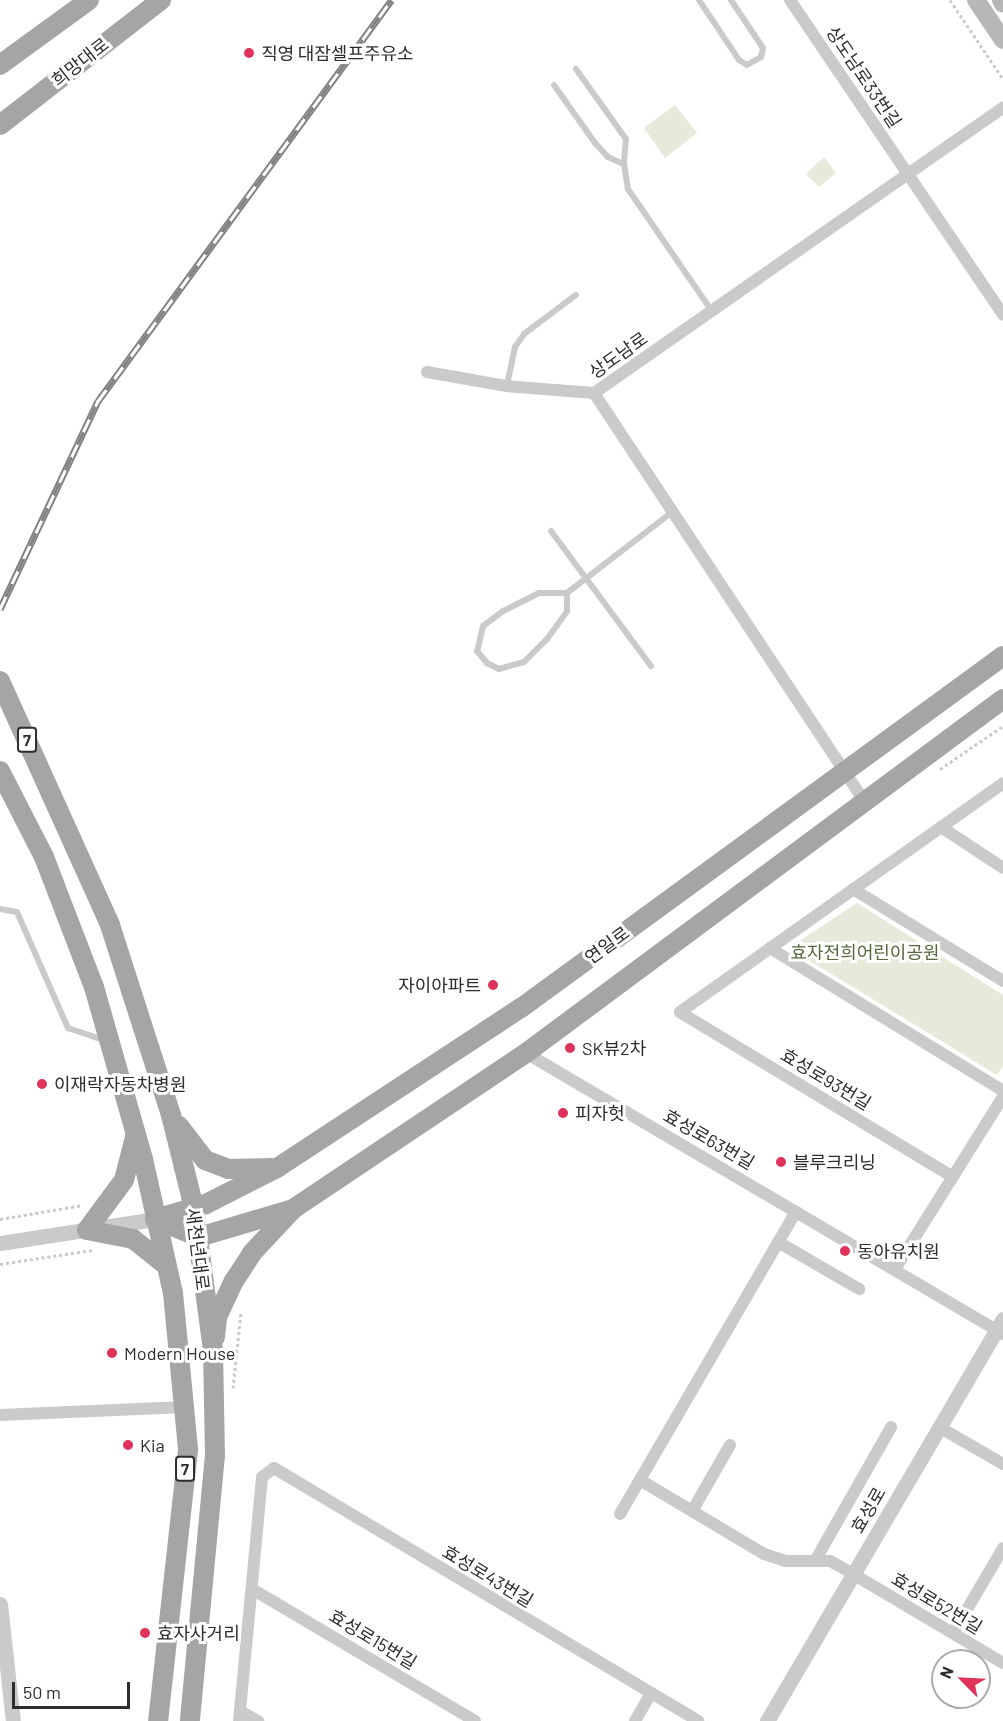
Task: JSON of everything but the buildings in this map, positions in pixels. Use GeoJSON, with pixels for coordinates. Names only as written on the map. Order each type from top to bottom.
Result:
{"type":"FeatureCollection","features":[{"type":"Feature","properties":{"kind":"main road"},"geometry":{"type":"LineString","coordinates":[[0,65],[90,0]]}},
{"type":"Feature","properties":{"kind":"main road","name":"희망대로"},"geometry":{"type":"LineString","coordinates":[[0,125],[161,0]]}},
{"type":"Feature","properties":{"kind":"main road"},"geometry":{"type":"LineString","coordinates":[[976,0],[1003,40]]}},
{"type":"Feature","properties":{"kind":"main road","name":"연일로"},"geometry":{"type":"LineString","coordinates":[[155,1219],[194,1208],[278,1168],[521,1008],[1003,656]]}},
{"type":"Feature","properties":{"kind":"main road","name":"새천년대로"},"geometry":{"type":"LineString","coordinates":[[0,681],[110,925],[171,1114],[200,1237],[205,1308],[213,1352],[215,1455],[190,1721]]}},
{"type":"Feature","properties":{"kind":"main road","name":"연일로"},"geometry":{"type":"LineString","coordinates":[[200,1237],[293,1209],[526,1053],[863,800],[1003,699]]}},
{"type":"Feature","properties":{"kind":"main road","name":"새천년대로"},"geometry":{"type":"LineString","coordinates":[[0,771],[44,857],[94,987],[167,1266],[185,1407],[188,1450],[158,1721]]}},
{"type":"Feature","properties":{"kind":"main road"},"geometry":{"type":"LineString","coordinates":[[171,1114],[205,1160],[228,1168],[278,1168]]}},
{"type":"Feature","properties":{"kind":"main road"},"geometry":{"type":"LineString","coordinates":[[135,1137],[124,1180],[87,1230],[132,1239],[167,1266]]}},
{"type":"Feature","properties":{"kind":"main road"},"geometry":{"type":"LineString","coordinates":[[213,1352],[217,1317],[234,1281],[252,1253],[293,1209]]}},
{"type":"Feature","properties":{"kind":"main road"},"geometry":{"type":"LineString","coordinates":[[155,1219],[200,1237]]}},
{"type":"Feature","properties":{"kind":"street","name":"상도남로33번길"},"geometry":{"type":"LineString","coordinates":[[790,0],[1003,315]]}},
{"type":"Feature","properties":{"kind":"street","name":"상도남로"},"geometry":{"type":"LineString","coordinates":[[863,800],[594,393],[1003,108]]}},
{"type":"Feature","properties":{"kind":"street"},"geometry":{"type":"LineString","coordinates":[[427,372],[506,386],[594,393]]}},
{"type":"Feature","properties":{"kind":"street"},"geometry":{"type":"LineString","coordinates":[[1003,783],[770,948],[1003,1091]]}},
{"type":"Feature","properties":{"kind":"street"},"geometry":{"type":"LineString","coordinates":[[941,827],[1003,868]]}},
{"type":"Feature","properties":{"kind":"street"},"geometry":{"type":"LineString","coordinates":[[854,889],[1003,981]]}},
{"type":"Feature","properties":{"kind":"street","name":"효성로93번길"},"geometry":{"type":"LineString","coordinates":[[770,948],[680,1012],[953,1177]]}},
{"type":"Feature","properties":{"kind":"street","name":"효성로63번길"},"geometry":{"type":"LineString","coordinates":[[526,1053],[796,1212],[1001,1327]]}},
{"type":"Feature","properties":{"kind":"street"},"geometry":{"type":"LineString","coordinates":[[895,1269],[1003,1097]]}},
{"type":"Feature","properties":{"kind":"street"},"geometry":{"type":"LineString","coordinates":[[620,1514],[796,1212]]}},
{"type":"Feature","properties":{"kind":"street"},"geometry":{"type":"LineString","coordinates":[[0,1243],[155,1219]]}},
{"type":"Feature","properties":{"kind":"street"},"geometry":{"type":"LineString","coordinates":[[778,1242],[859,1289]]}},
{"type":"Feature","properties":{"kind":"street","name":"효성로"},"geometry":{"type":"LineString","coordinates":[[767,1721],[939,1427],[1001,1327]]}},
{"type":"Feature","properties":{"kind":"street"},"geometry":{"type":"LineString","coordinates":[[0,1414],[185,1407]]}},
{"type":"Feature","properties":{"kind":"street"},"geometry":{"type":"LineString","coordinates":[[815,1561],[891,1427]]}},
{"type":"Feature","properties":{"kind":"street"},"geometry":{"type":"LineString","coordinates":[[939,1427],[1003,1464]]}},
{"type":"Feature","properties":{"kind":"street"},"geometry":{"type":"LineString","coordinates":[[692,1511],[730,1445]]}},
{"type":"Feature","properties":{"kind":"street","name":"효성로43번길"},"geometry":{"type":"LineString","coordinates":[[252,1589],[262,1477],[274,1467],[650,1695],[698,1721]]}},
{"type":"Feature","properties":{"kind":"street","name":"효성로52번길"},"geometry":{"type":"LineString","coordinates":[[640,1480],[764,1554],[785,1561],[830,1561],[1003,1663]]}},
{"type":"Feature","properties":{"kind":"street"},"geometry":{"type":"LineString","coordinates":[[953,1633],[1003,1548]]}},
{"type":"Feature","properties":{"kind":"street"},"geometry":{"type":"LineString","coordinates":[[252,1589],[240,1716],[258,1721]]}},
{"type":"Feature","properties":{"kind":"street","name":"효성로15번길"},"geometry":{"type":"LineString","coordinates":[[252,1589],[475,1721]]}},
{"type":"Feature","properties":{"kind":"street"},"geometry":{"type":"LineString","coordinates":[[0,1604],[13,1721]]}},
{"type":"Feature","properties":{"kind":"street"},"geometry":{"type":"LineString","coordinates":[[635,1721],[650,1695]]}},
{"type":"Feature","properties":{"kind":"lane"},"geometry":{"type":"LineString","coordinates":[[699,0],[739,60],[747,64],[761,57],[764,48],[731,0]]}},
{"type":"Feature","properties":{"kind":"lane"},"geometry":{"type":"LineString","coordinates":[[576,69],[626,139],[624,164],[628,189],[712,311]]}},
{"type":"Feature","properties":{"kind":"lane"},"geometry":{"type":"LineString","coordinates":[[554,85],[595,144],[608,157],[624,164]]}},
{"type":"Feature","properties":{"kind":"lane"},"geometry":{"type":"LineString","coordinates":[[506,386],[515,347],[524,334],[576,295]]}},
{"type":"Feature","properties":{"kind":"lane"},"geometry":{"type":"LineString","coordinates":[[567,593],[567,611],[547,639],[524,662],[499,669],[487,663],[477,651],[483,626],[503,611],[539,593],[567,593],[672,512]]}},
{"type":"Feature","properties":{"kind":"lane"},"geometry":{"type":"LineString","coordinates":[[551,531],[651,666]]}},
{"type":"Feature","properties":{"kind":"lane"},"geometry":{"type":"LineString","coordinates":[[0,909],[18,912],[68,1028],[109,1043]]}},
{"type":"Feature","properties":{"kind":"path"},"geometry":{"type":"LineString","coordinates":[[950,0],[1003,79]]}},
{"type":"Feature","properties":{"kind":"path"},"geometry":{"type":"LineString","coordinates":[[935,773],[1003,726]]}},
{"type":"Feature","properties":{"kind":"path"},"geometry":{"type":"LineString","coordinates":[[0,1220],[109,1201]]}},
{"type":"Feature","properties":{"kind":"path"},"geometry":{"type":"LineString","coordinates":[[0,1264],[103,1248]]}},
{"type":"Feature","properties":{"kind":"path"},"geometry":{"type":"LineString","coordinates":[[232,1397],[237,1319],[242,1309]]}},
{"type":"Feature","properties":{"kind":"green space"},"geometry":{"type":"Polygon","coordinates":[[[675,105],[697,133],[665,158],[644,128],[675,105]]]}},
{"type":"Feature","properties":{"kind":"green space"},"geometry":{"type":"Polygon","coordinates":[[[824,157],[836,173],[819,187],[806,174],[824,157]]]}},
{"type":"Feature","properties":{"kind":"green space","name":"효자전희어린이공원"},"geometry":{"type":"Polygon","coordinates":[[[857,903],[1003,995],[1003,1066],[997,1075],[789,948],[857,903]]]}},
{"type":"Feature","properties":{"kind":"railway"},"geometry":{"type":"LineString","coordinates":[[0,609],[98,401],[391,0]]}},
{"type":"Feature","properties":{"kind":"place","name":"직영 대잠셀프주유소"},"geometry":{"type":"Point","coordinates":[249,53]}},
{"type":"Feature","properties":{"kind":"place","name":"자이아파트"},"geometry":{"type":"Point","coordinates":[493,985]}},
{"type":"Feature","properties":{"kind":"place","name":"SK뷰2차"},"geometry":{"type":"Point","coordinates":[570,1048]}},
{"type":"Feature","properties":{"kind":"place","name":"이재락자동차병원"},"geometry":{"type":"Point","coordinates":[42,1084]}},
{"type":"Feature","properties":{"kind":"place","name":"피자헛"},"geometry":{"type":"Point","coordinates":[563,1113]}},
{"type":"Feature","properties":{"kind":"place","name":"블루크리닝"},"geometry":{"type":"Point","coordinates":[781,1162]}},
{"type":"Feature","properties":{"kind":"place","name":"동아유치원"},"geometry":{"type":"Point","coordinates":[845,1251]}},
{"type":"Feature","properties":{"kind":"place","name":"Modern House"},"geometry":{"type":"Point","coordinates":[112,1353]}},
{"type":"Feature","properties":{"kind":"place","name":"Kia"},"geometry":{"type":"Point","coordinates":[128,1445]}},
{"type":"Feature","properties":{"kind":"place","name":"효자사거리"},"geometry":{"type":"Point","coordinates":[145,1633]}}]}
